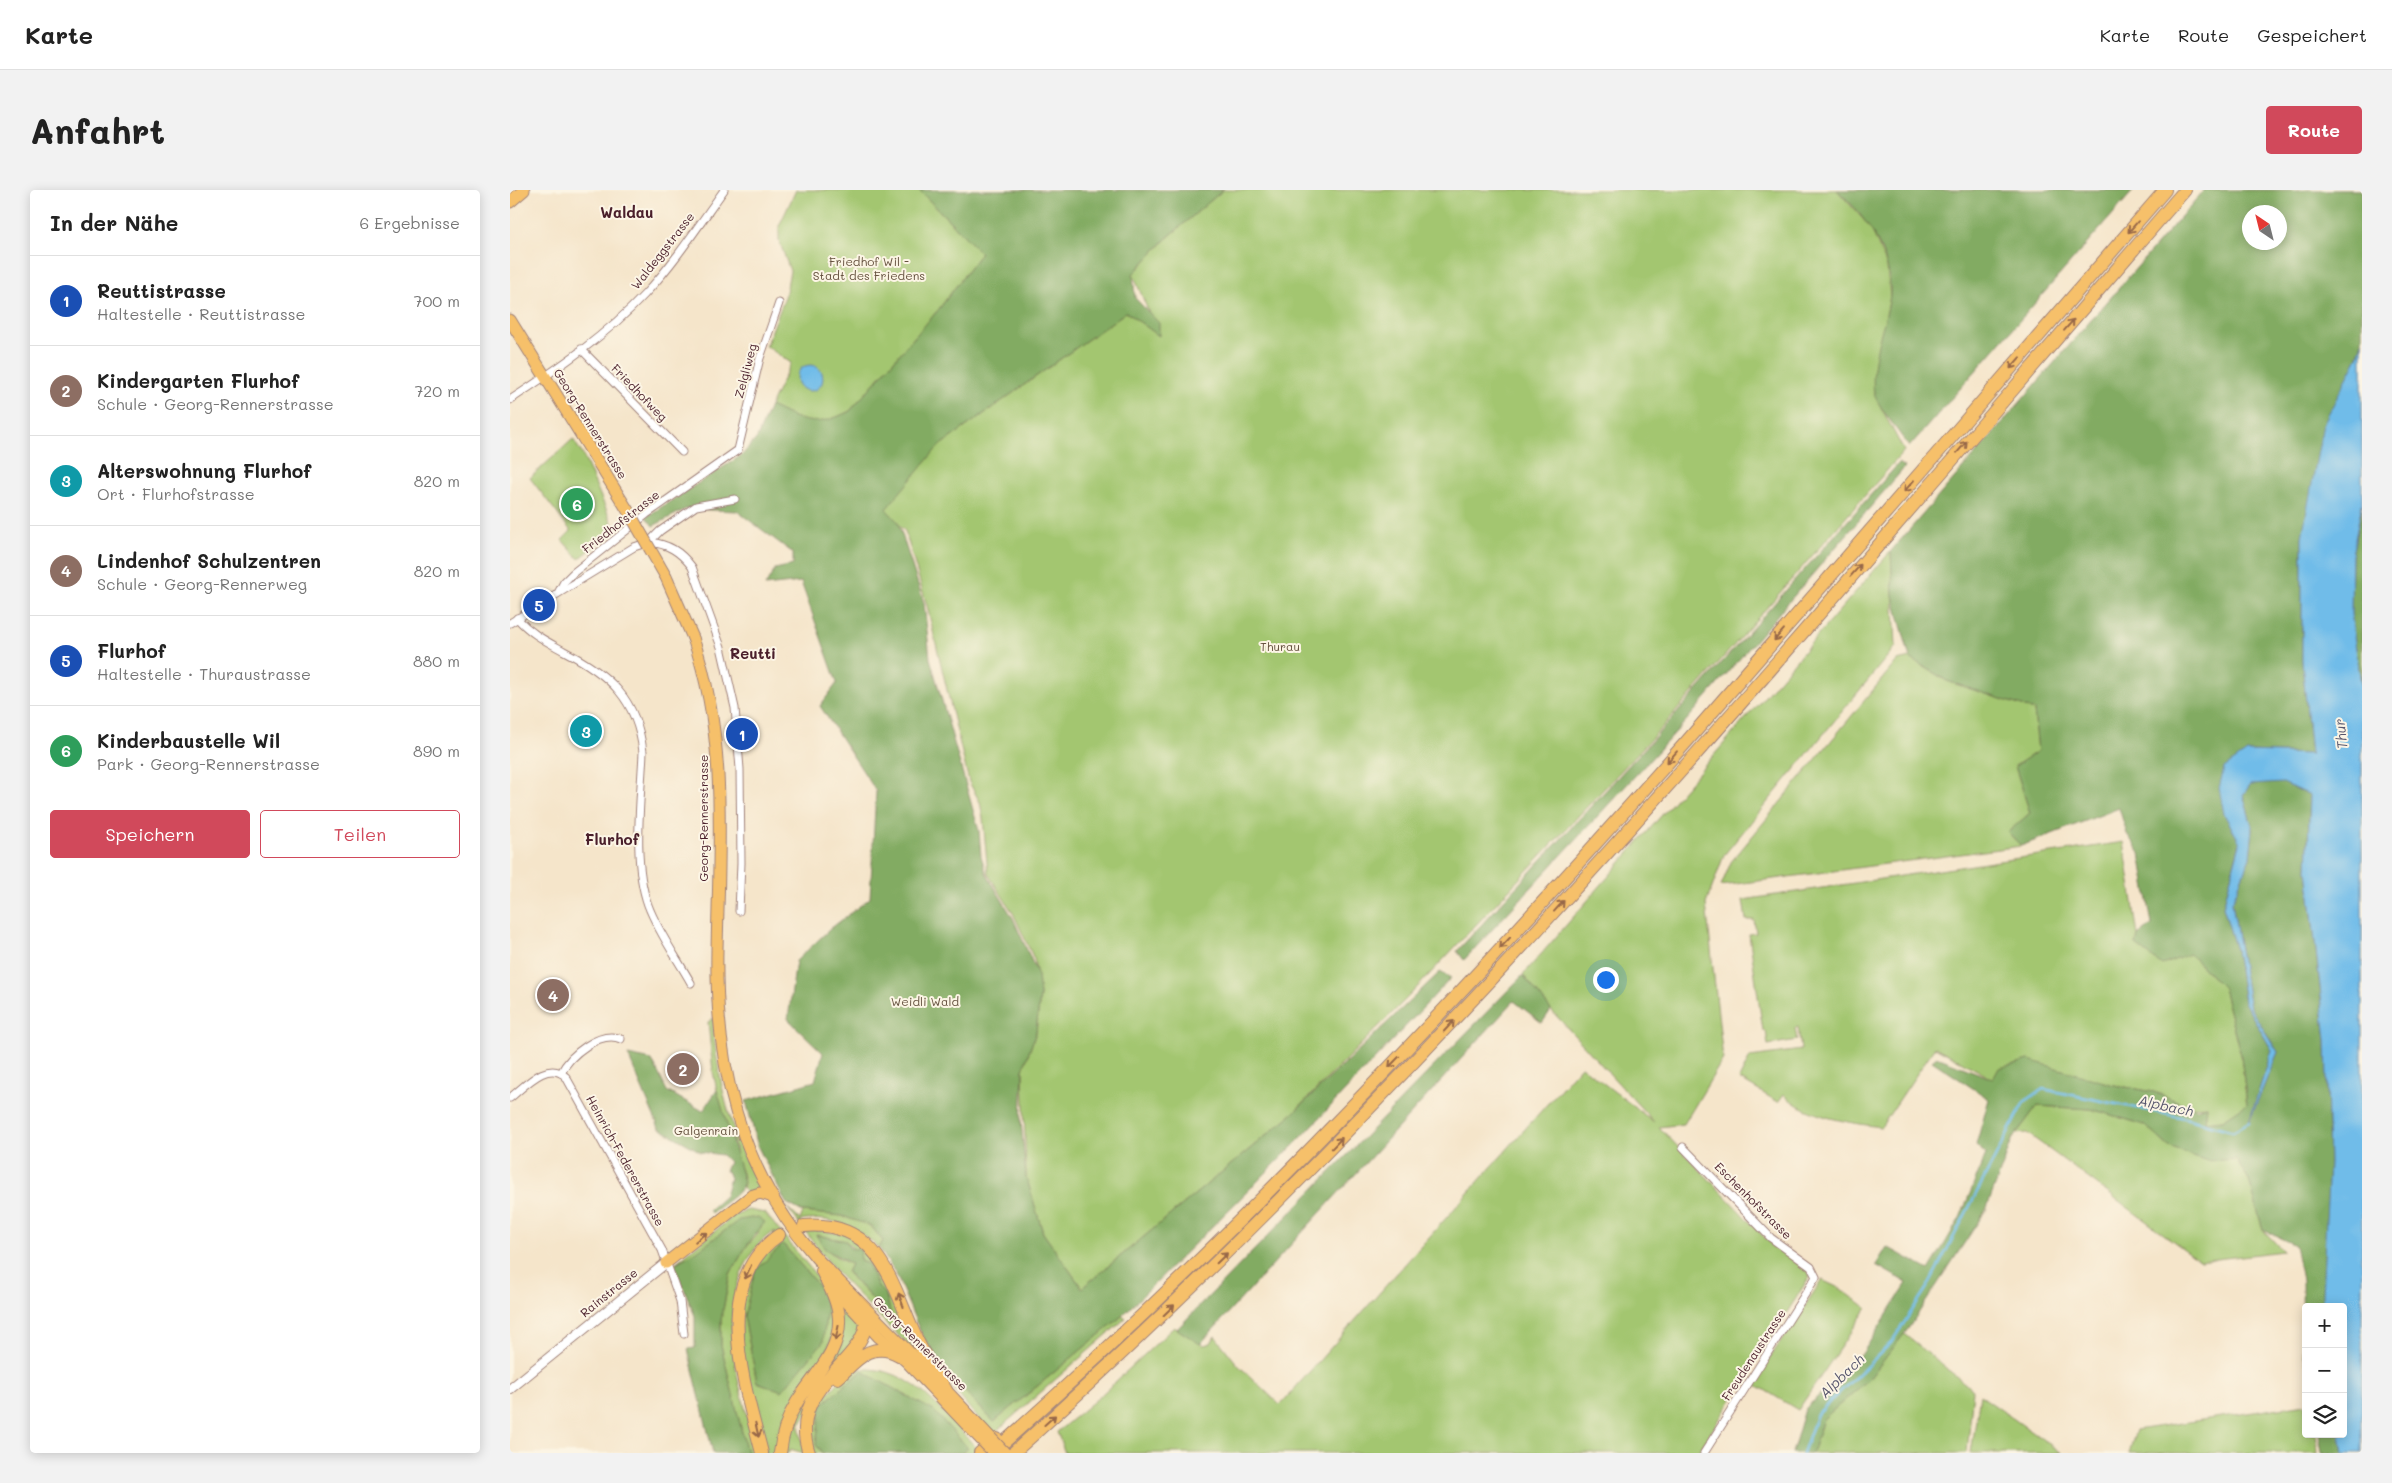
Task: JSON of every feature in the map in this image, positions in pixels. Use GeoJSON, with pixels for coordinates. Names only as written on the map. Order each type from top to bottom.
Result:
{"type":"FeatureCollection","features":[{"type":"Feature","properties":{"kind":"highway"},"geometry":{"type":"LineString","coordinates":[[992,1453],[1109,1346],[1224,1235],[1334,1124],[1466,986],[1770,646],[2165,190]]}},
{"type":"Feature","properties":{"kind":"highway"},"geometry":{"type":"LineString","coordinates":[[1013,1453],[1119,1357],[1236,1245],[1352,1128],[1496,975],[1711,736],[2185,190]]}},
{"type":"Feature","properties":{"kind":"highway"},"geometry":{"type":"LineString","coordinates":[[804,1226],[828,1226],[841,1230],[856,1236],[875,1252],[891,1276],[920,1348],[946,1390]]}},
{"type":"Feature","properties":{"kind":"highway"},"geometry":{"type":"LineString","coordinates":[[762,1453],[742,1366],[737,1320],[740,1294],[753,1260],[763,1248],[779,1236]]}},
{"type":"Feature","properties":{"kind":"highway"},"geometry":{"type":"LineString","coordinates":[[780,1453],[791,1412],[830,1355],[836,1340],[839,1313],[822,1271]]}},
{"type":"Feature","properties":{"kind":"highway"},"geometry":{"type":"LineString","coordinates":[[809,1453],[805,1426],[810,1404],[822,1384],[860,1342],[868,1325],[864,1308]]}},
{"type":"Feature","properties":{"kind":"highway"},"geometry":{"type":"LineString","coordinates":[[816,1394],[826,1388],[851,1365],[873,1350],[884,1348],[899,1354]]}},
{"type":"Feature","properties":{"kind":"highway"},"geometry":{"type":"LineString","coordinates":[[980,1453],[1001,1435],[1019,1428]]}},
{"type":"Feature","properties":{"kind":"main road"},"geometry":{"type":"LineString","coordinates":[[510,202],[524,190]]}},
{"type":"Feature","properties":{"kind":"main road","name":"Georg-Rennerstrasse"},"geometry":{"type":"LineString","coordinates":[[510,320],[630,514],[666,577],[693,638],[709,691],[718,751],[720,813],[716,969],[718,1011],[723,1059],[736,1117],[745,1141],[773,1197],[814,1256],[822,1271],[868,1325],[1005,1453]]}},
{"type":"Feature","properties":{"kind":"main road"},"geometry":{"type":"LineString","coordinates":[[666,1263],[751,1196],[760,1193],[773,1197]]}},
{"type":"Feature","properties":{"kind":"main road","name":"Georg-Rennerstrasse"},"geometry":{"type":"LineString","coordinates":[[814,1256],[946,1390],[992,1453]]}},
{"type":"Feature","properties":{"kind":"street","name":"Waldeggstrasse"},"geometry":{"type":"LineString","coordinates":[[510,400],[581,349],[626,313],[645,294],[677,255],[724,190]]}},
{"type":"Feature","properties":{"kind":"street","name":"Zelgliweg"},"geometry":{"type":"LineString","coordinates":[[740,446],[760,358],[779,303]]}},
{"type":"Feature","properties":{"kind":"street","name":"Friedhofweg"},"geometry":{"type":"LineString","coordinates":[[581,349],[682,452]]}},
{"type":"Feature","properties":{"kind":"street","name":"Friedhofstrasse"},"geometry":{"type":"LineString","coordinates":[[558,593],[564,582],[573,573],[647,514],[734,455],[740,446]]}},
{"type":"Feature","properties":{"kind":"street"},"geometry":{"type":"LineString","coordinates":[[510,623],[634,547],[649,542],[660,531],[696,506],[735,499]]}},
{"type":"Feature","properties":{"kind":"street"},"geometry":{"type":"LineString","coordinates":[[649,542],[674,548],[684,556],[692,567],[720,647],[731,687],[740,769],[741,871],[739,911]]}},
{"type":"Feature","properties":{"kind":"street"},"geometry":{"type":"LineString","coordinates":[[517,618],[534,635],[591,665],[604,675],[620,690],[633,713],[642,740],[643,752],[640,864],[648,905],[691,983]]}},
{"type":"Feature","properties":{"kind":"street"},"geometry":{"type":"LineString","coordinates":[[510,1098],[543,1073],[551,1070],[561,1073],[572,1057],[594,1042],[611,1037],[621,1039]]}},
{"type":"Feature","properties":{"kind":"street","name":"Heinrich-Federerstrasse"},"geometry":{"type":"LineString","coordinates":[[561,1073],[568,1081],[662,1250],[666,1263]]}},
{"type":"Feature","properties":{"kind":"street","name":"Eschenhofstrasse"},"geometry":{"type":"LineString","coordinates":[[1683,1147],[1771,1238],[1811,1267]]}},
{"type":"Feature","properties":{"kind":"street"},"geometry":{"type":"LineString","coordinates":[[666,1263],[680,1301],[684,1334]]}},
{"type":"Feature","properties":{"kind":"street","name":"Rainstrasse"},"geometry":{"type":"LineString","coordinates":[[510,1389],[666,1263]]}},
{"type":"Feature","properties":{"kind":"street","name":"Freudenaustrasse"},"geometry":{"type":"LineString","coordinates":[[1704,1453],[1812,1286],[1816,1277],[1811,1267]]}},
{"type":"Feature","properties":{"kind":"green space","name":"Friedhof Wil - Stadt des Friedens"},"geometry":{"type":"Polygon","coordinates":[[[796,190],[919,190],[981,253],[939,309],[850,411],[827,421],[809,422],[801,420],[770,406],[791,363],[766,346],[785,297],[790,271],[779,240],[779,226],[796,190]]]}},
{"type":"Feature","properties":{"kind":"green space","name":"Weidli Wald"},"geometry":{"type":"Polygon","coordinates":[[[919,190],[1223,190],[1166,239],[1133,274],[1135,298],[1159,323],[1159,336],[1126,312],[939,446],[886,509],[898,522],[924,603],[930,658],[979,831],[981,856],[987,875],[1013,918],[1038,975],[1040,995],[1036,1032],[1023,1070],[1021,1120],[1026,1176],[1043,1233],[1082,1288],[1292,1114],[1440,972],[1451,978],[1296,1143],[1122,1316],[994,1422],[955,1381],[922,1336],[896,1274],[879,1248],[883,1241],[871,1226],[842,1216],[803,1212],[786,1203],[758,1147],[746,1101],[815,1081],[823,1053],[788,1019],[796,961],[830,929],[870,898],[876,791],[820,706],[837,683],[801,582],[765,586],[775,569],[793,565],[793,553],[737,511],[686,509],[653,526],[646,517],[742,455],[757,438],[770,406],[801,419],[818,422],[838,417],[850,411],[939,309],[981,253],[919,190]]]}},
{"type":"Feature","properties":{"kind":"green space","name":"Thurau"},"geometry":{"type":"Polygon","coordinates":[[[1223,190],[1837,190],[1871,228],[1887,266],[1890,297],[1875,365],[1874,394],[1904,451],[1665,724],[1409,996],[1292,1114],[1082,1288],[1043,1233],[1026,1176],[1023,1070],[1036,1032],[1040,995],[1034,959],[1013,913],[988,874],[980,802],[969,782],[927,606],[905,531],[882,510],[939,446],[1126,312],[1158,335],[1133,274],[1166,239],[1223,190]]]}},
{"type":"Feature","properties":{"kind":"green space"},"geometry":{"type":"Polygon","coordinates":[[[1837,190],[2134,190],[1909,447],[1874,393],[1875,360],[1890,295],[1887,265],[1882,250],[1867,224],[1837,190]]]}},
{"type":"Feature","properties":{"kind":"green space"},"geometry":{"type":"Polygon","coordinates":[[[2204,190],[2362,190],[2362,342],[2302,537],[2302,661],[2311,754],[2247,752],[2224,814],[2240,842],[2223,907],[2236,950],[2244,1002],[2272,1050],[2251,1116],[2278,1052],[2250,1008],[2232,902],[2250,857],[2253,829],[2243,795],[2250,785],[2279,781],[2310,795],[2307,870],[2326,1040],[2329,1163],[2323,1303],[2302,1303],[2302,1280],[2295,1245],[2263,1230],[2249,1180],[2236,1159],[2207,1161],[2169,1147],[2145,1125],[2091,1109],[2037,1106],[2013,1138],[1986,1210],[1908,1329],[1869,1379],[1823,1419],[1812,1453],[1792,1453],[1805,1409],[1862,1354],[1907,1283],[1876,1265],[1887,1247],[1929,1270],[1960,1218],[1986,1154],[1976,1145],[1989,1099],[1932,1061],[1937,1057],[1993,1079],[1999,1068],[2029,1060],[2114,1085],[2154,1092],[2196,1109],[2207,1106],[2205,1122],[2223,1120],[2247,1104],[2241,1056],[2223,988],[2190,954],[2162,965],[2136,945],[2138,936],[2152,925],[2140,853],[2127,834],[2119,808],[2021,846],[2008,832],[2030,813],[2015,766],[2038,751],[2034,710],[1947,681],[1910,658],[1893,596],[1891,551],[2204,190]]]}},
{"type":"Feature","properties":{"kind":"green space"},"geometry":{"type":"Polygon","coordinates":[[[573,439],[583,455],[615,530],[579,559],[562,540],[571,531],[530,478],[573,439]]]}},
{"type":"Feature","properties":{"kind":"green space"},"geometry":{"type":"Polygon","coordinates":[[[1899,463],[1905,467],[1686,721],[1464,960],[1457,951],[1669,722],[1899,463]]]}},
{"type":"Feature","properties":{"kind":"green space"},"geometry":{"type":"Polygon","coordinates":[[[2362,504],[2362,691],[2351,614],[2352,555],[2362,504]]]}},
{"type":"Feature","properties":{"kind":"green space"},"geometry":{"type":"Polygon","coordinates":[[[1891,551],[1896,646],[1724,855],[1706,904],[1723,1059],[1684,1124],[1659,1127],[1767,1240],[1807,1269],[1810,1276],[1698,1453],[1065,1453],[1057,1432],[1098,1398],[1174,1327],[1204,1345],[1211,1343],[1215,1336],[1238,1365],[1280,1405],[1581,1066],[1654,1122],[1551,1010],[1523,975],[1891,551]]]}},
{"type":"Feature","properties":{"kind":"green space"},"geometry":{"type":"Polygon","coordinates":[[[1910,658],[1947,681],[2034,710],[2038,751],[2015,766],[2030,813],[2008,832],[2021,846],[1721,886],[1731,862],[1897,661],[1910,658]]]}},
{"type":"Feature","properties":{"kind":"green space"},"geometry":{"type":"Polygon","coordinates":[[[2124,842],[2138,936],[2136,945],[2190,954],[2223,988],[2241,1056],[2247,1105],[2223,1120],[2205,1122],[2207,1106],[2192,1107],[2154,1092],[2114,1085],[1993,1079],[1935,1047],[1881,1127],[1829,1118],[1804,1108],[1784,1094],[1778,1102],[1739,1079],[1750,1057],[1801,1050],[1798,1027],[1795,1028],[1797,1040],[1768,1045],[1766,1031],[1763,1031],[1749,934],[1756,933],[1754,920],[1746,920],[1743,900],[2124,842]]]}},
{"type":"Feature","properties":{"kind":"green space"},"geometry":{"type":"Polygon","coordinates":[[[1523,975],[1551,1010],[1542,1023],[1514,1001],[1200,1344],[1177,1329],[1523,975]]]}},
{"type":"Feature","properties":{"kind":"green space"},"geometry":{"type":"Polygon","coordinates":[[[713,1018],[718,1062],[727,1106],[741,1148],[760,1188],[747,1194],[743,1188],[744,1183],[736,1149],[721,1109],[713,1072],[708,1022],[713,1018]]]}},
{"type":"Feature","properties":{"kind":"green space","name":"Galgenrain"},"geometry":{"type":"Polygon","coordinates":[[[628,1055],[652,1060],[667,1091],[703,1111],[717,1090],[744,1182],[735,1195],[711,1213],[709,1210],[725,1196],[730,1178],[727,1171],[725,1171],[729,1162],[722,1155],[701,1152],[659,1128],[628,1055]]]}},
{"type":"Feature","properties":{"kind":"green space"},"geometry":{"type":"Polygon","coordinates":[[[2037,1106],[2091,1109],[2145,1125],[2169,1147],[2206,1160],[2236,1158],[2249,1180],[2263,1230],[2283,1251],[2200,1261],[2027,1133],[2016,1134],[2037,1106]]]}},
{"type":"Feature","properties":{"kind":"green space"},"geometry":{"type":"Polygon","coordinates":[[[786,1206],[800,1220],[803,1212],[842,1216],[871,1226],[883,1241],[879,1248],[861,1234],[842,1224],[822,1220],[800,1221],[805,1229],[846,1234],[876,1258],[926,1364],[837,1273],[786,1206]],[[817,1235],[831,1253],[851,1264],[847,1273],[886,1313],[891,1315],[886,1295],[878,1287],[868,1264],[860,1261],[860,1256],[846,1241],[817,1235]]]}},
{"type":"Feature","properties":{"kind":"green space"},"geometry":{"type":"Polygon","coordinates":[[[748,1210],[765,1213],[815,1274],[826,1291],[834,1319],[829,1346],[775,1453],[766,1453],[741,1350],[742,1296],[775,1231],[762,1240],[749,1257],[737,1285],[733,1308],[734,1357],[757,1453],[747,1453],[721,1345],[721,1320],[730,1274],[746,1247],[760,1232],[696,1252],[674,1264],[736,1214],[748,1210]],[[783,1244],[744,1316],[757,1382],[782,1390],[795,1374],[821,1289],[783,1244]]]}},
{"type":"Feature","properties":{"kind":"green space"},"geometry":{"type":"Polygon","coordinates":[[[758,1217],[765,1222],[746,1247],[730,1274],[721,1320],[721,1345],[747,1453],[713,1453],[688,1349],[695,1348],[695,1316],[674,1264],[696,1252],[739,1220],[758,1217]]]}},
{"type":"Feature","properties":{"kind":"green space"},"geometry":{"type":"Polygon","coordinates":[[[816,1235],[846,1241],[850,1248],[861,1250],[860,1261],[868,1264],[878,1287],[886,1295],[891,1315],[886,1313],[847,1272],[851,1264],[825,1249],[816,1235]]]}},
{"type":"Feature","properties":{"kind":"green space"},"geometry":{"type":"Polygon","coordinates":[[[783,1244],[821,1289],[827,1307],[823,1342],[782,1391],[757,1382],[744,1316],[755,1271],[783,1244]]]}},
{"type":"Feature","properties":{"kind":"green space"},"geometry":{"type":"Polygon","coordinates":[[[1822,1280],[1841,1289],[1867,1308],[1798,1410],[1753,1383],[1822,1280]]]}},
{"type":"Feature","properties":{"kind":"green space"},"geometry":{"type":"Polygon","coordinates":[[[844,1306],[863,1328],[799,1425],[804,1453],[790,1449],[790,1453],[784,1453],[792,1420],[813,1385],[844,1306]]]}},
{"type":"Feature","properties":{"kind":"green space"},"geometry":{"type":"Polygon","coordinates":[[[1122,1316],[1126,1318],[993,1434],[953,1388],[922,1336],[955,1381],[994,1422],[1122,1316]]]}},
{"type":"Feature","properties":{"kind":"green space"},"geometry":{"type":"Polygon","coordinates":[[[1904,1334],[1973,1390],[1967,1453],[1812,1453],[1823,1419],[1869,1379],[1904,1334]]]}},
{"type":"Feature","properties":{"kind":"green space"},"geometry":{"type":"Polygon","coordinates":[[[860,1369],[879,1370],[896,1375],[911,1384],[939,1407],[977,1448],[971,1453],[962,1453],[968,1448],[952,1432],[862,1371],[821,1405],[816,1445],[823,1453],[814,1453],[810,1433],[812,1416],[821,1402],[840,1381],[860,1369]]]}},
{"type":"Feature","properties":{"kind":"green space"},"geometry":{"type":"Polygon","coordinates":[[[862,1371],[934,1411],[968,1448],[962,1453],[823,1453],[816,1445],[821,1405],[862,1371]]]}},
{"type":"Feature","properties":{"kind":"green space"},"geometry":{"type":"Polygon","coordinates":[[[1980,1395],[2062,1453],[1971,1453],[1980,1395]]]}},
{"type":"Feature","properties":{"kind":"green space"},"geometry":{"type":"Polygon","coordinates":[[[2302,1405],[2302,1438],[2316,1438],[2318,1453],[2129,1453],[2136,1430],[2302,1405]]]}},
{"type":"Feature","properties":{"kind":"green space"},"geometry":{"type":"Polygon","coordinates":[[[2320,1438],[2341,1438],[2343,1453],[2322,1453],[2320,1438]]]}},
{"type":"Feature","properties":{"kind":"water","name":"Thur"},"geometry":{"type":"Polygon","coordinates":[[[2362,342],[2362,504],[2352,555],[2351,614],[2362,691],[2362,1453],[2343,1453],[2341,1438],[2347,1438],[2347,1303],[2323,1303],[2322,1295],[2329,1163],[2326,1040],[2307,870],[2310,795],[2283,783],[2250,785],[2243,795],[2253,829],[2250,857],[2232,902],[2250,1008],[2278,1052],[2248,1124],[2272,1050],[2244,1002],[2236,950],[2223,907],[2240,843],[2224,814],[2219,788],[2224,768],[2247,752],[2311,754],[2302,661],[2302,537],[2323,424],[2358,357],[2362,342]]]}},
{"type":"Feature","properties":{"kind":"water"},"geometry":{"type":"Polygon","coordinates":[[[810,365],[819,369],[823,378],[819,387],[810,391],[801,387],[797,378],[801,369],[810,365]]]}},
{"type":"Feature","properties":{"kind":"waterway","name":"Alpbach"},"geometry":{"type":"LineString","coordinates":[[1803,1453],[1817,1414],[1891,1343],[1928,1286],[2024,1102],[2043,1089],[2185,1118],[2233,1131],[2249,1122]]}},
{"type":"Feature","properties":{"kind":"place","name":"Kinderbaustelle Wil"},"geometry":{"type":"Point","coordinates":[577,504]}},
{"type":"Feature","properties":{"kind":"place","name":"Flurhof"},"geometry":{"type":"Point","coordinates":[539,605]}},
{"type":"Feature","properties":{"kind":"place","name":"Alterswohnung Flurhof"},"geometry":{"type":"Point","coordinates":[586,731]}},
{"type":"Feature","properties":{"kind":"place","name":"Reuttistrasse"},"geometry":{"type":"Point","coordinates":[742,734]}},
{"type":"Feature","properties":{"kind":"place","name":"Lindenhof Schulzentren"},"geometry":{"type":"Point","coordinates":[553,995]}},
{"type":"Feature","properties":{"kind":"place","name":"Kindergarten Flurhof"},"geometry":{"type":"Point","coordinates":[683,1069]}},
{"type":"Feature","properties":{"kind":"district","name":"Waldau"},"geometry":{"type":"Point","coordinates":[627,213]}},
{"type":"Feature","properties":{"kind":"district","name":"Reutti"},"geometry":{"type":"Point","coordinates":[753,654]}},
{"type":"Feature","properties":{"kind":"district","name":"Flurhof"},"geometry":{"type":"Point","coordinates":[612,840]}}]}
